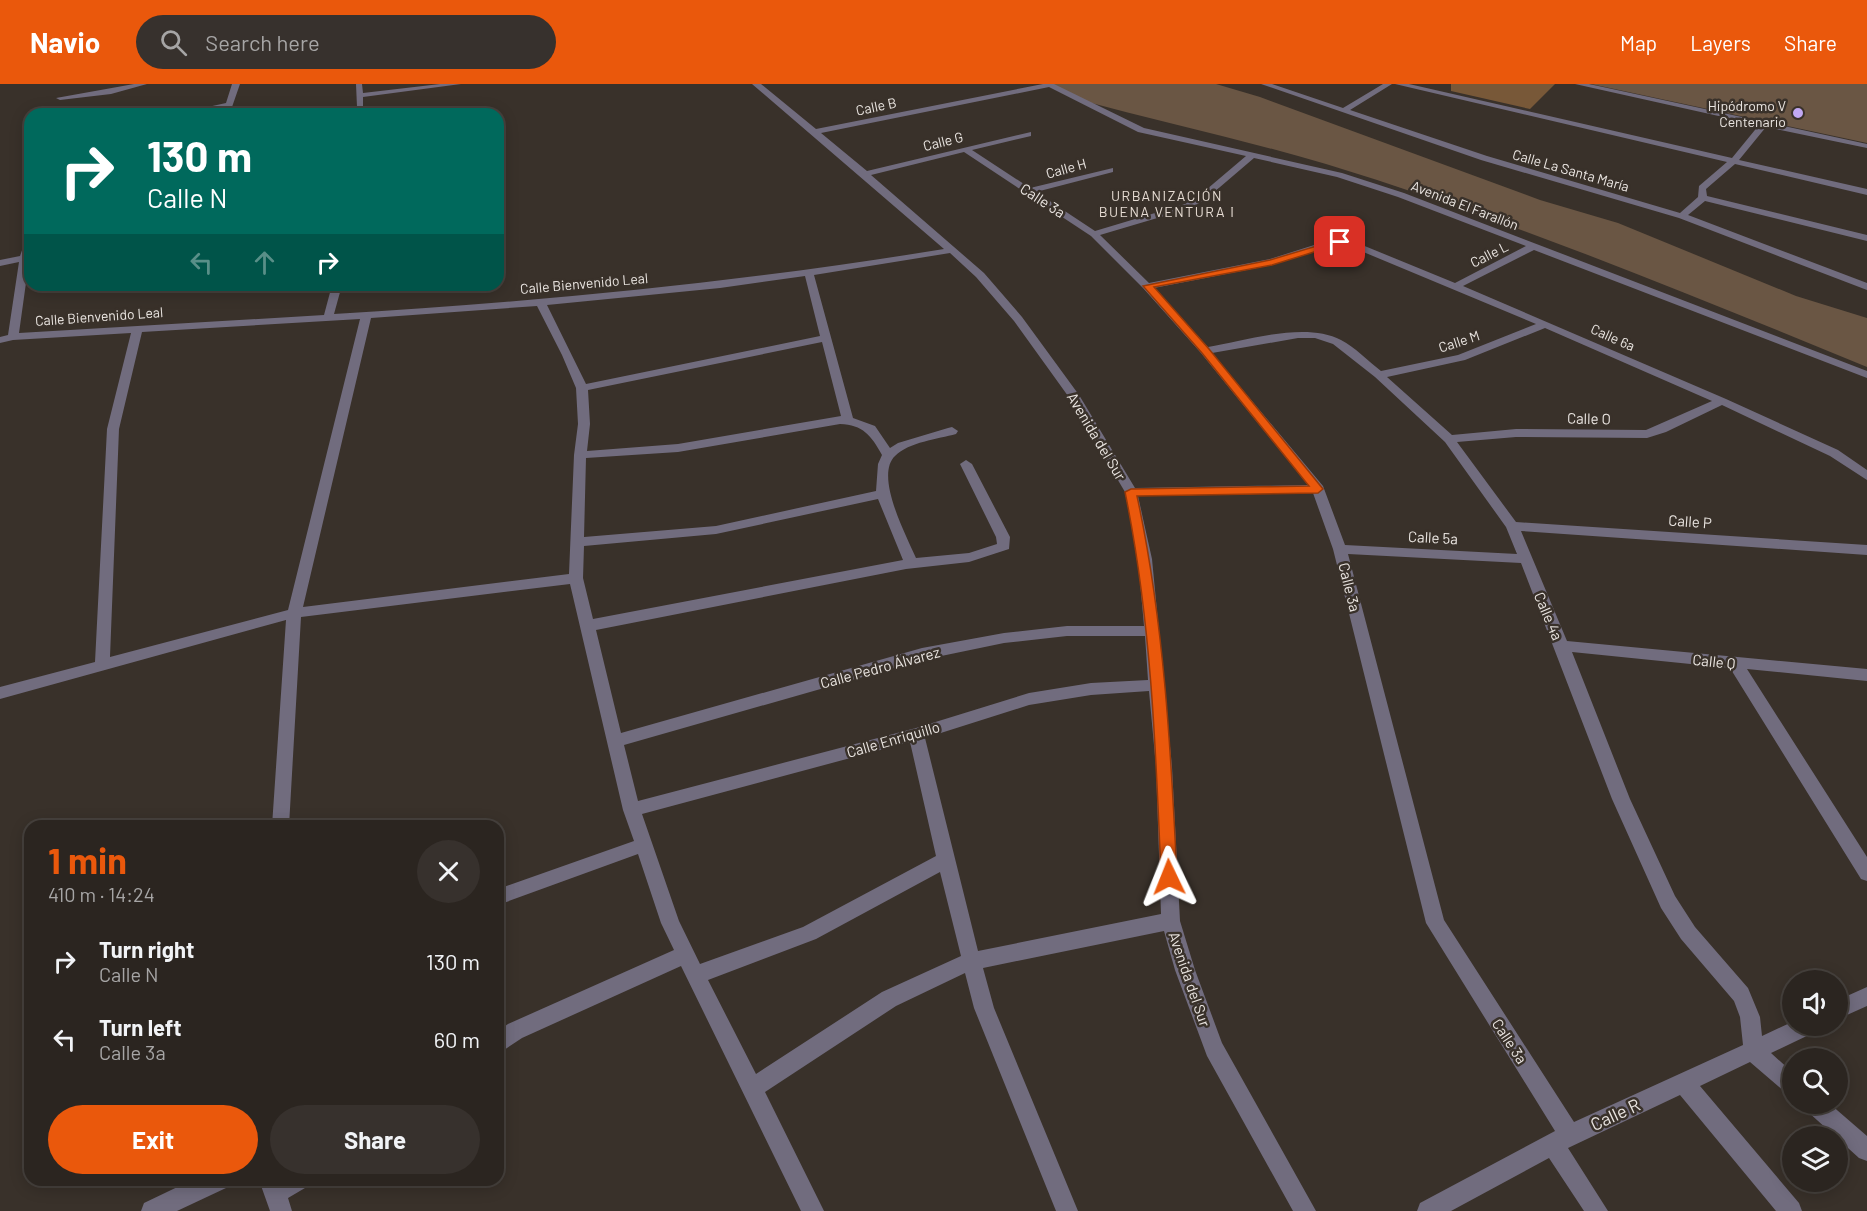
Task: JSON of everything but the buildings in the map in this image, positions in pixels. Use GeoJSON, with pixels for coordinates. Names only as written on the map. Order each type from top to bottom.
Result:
{"type":"FeatureCollection","features":[{"type":"Feature","properties":{"kind":"street"},"geometry":{"type":"LineString","coordinates":[[60,98],[111,92],[143,84]]}},
{"type":"Feature","properties":{"kind":"street"},"geometry":{"type":"LineString","coordinates":[[213,108],[229,105],[236,84]]}},
{"type":"Feature","properties":{"kind":"street","name":"Avenida del Sur"},"geometry":{"type":"LineString","coordinates":[[756,84],[865,174],[980,275],[1025,328],[1073,395],[1131,492],[1145,559],[1164,767],[1171,921],[1185,970],[1214,1049],[1305,1211]]}},
{"type":"Feature","properties":{"kind":"street","name":"Calle B"},"geometry":{"type":"LineString","coordinates":[[815,132],[1048,84]]}},
{"type":"Feature","properties":{"kind":"street","name":"Avenida El Farallón"},"geometry":{"type":"LineString","coordinates":[[1048,84],[1141,130],[1352,178],[1867,375]]}},
{"type":"Feature","properties":{"kind":"street","name":"Calle La Santa María"},"geometry":{"type":"LineString","coordinates":[[1265,84],[1484,158],[1682,216],[1867,287]]}},
{"type":"Feature","properties":{"kind":"street"},"geometry":{"type":"LineString","coordinates":[[1344,110],[1388,84]]}},
{"type":"Feature","properties":{"kind":"street"},"geometry":{"type":"LineString","coordinates":[[1400,84],[1867,192]]}},
{"type":"Feature","properties":{"kind":"street"},"geometry":{"type":"LineString","coordinates":[[1579,84],[1867,146]]}},
{"type":"Feature","properties":{"kind":"street"},"geometry":{"type":"LineString","coordinates":[[1703,198],[1702,188],[1734,161],[1764,124]]}},
{"type":"Feature","properties":{"kind":"street","name":"Calle G"},"geometry":{"type":"LineString","coordinates":[[865,174],[1028,134]]}},
{"type":"Feature","properties":{"kind":"street","name":"Calle 3a"},"geometry":{"type":"LineString","coordinates":[[964,149],[1094,234],[1147,286],[1205,351],[1318,489],[1340,549],[1435,923],[1561,1139],[1597,1211]]}},
{"type":"Feature","properties":{"kind":"street"},"geometry":{"type":"LineString","coordinates":[[1094,234],[1188,206],[1203,197],[1251,156]]}},
{"type":"Feature","properties":{"kind":"street","name":"Calle H"},"geometry":{"type":"LineString","coordinates":[[1029,192],[1110,170]]}},
{"type":"Feature","properties":{"kind":"street"},"geometry":{"type":"LineString","coordinates":[[1682,216],[1703,198]]}},
{"type":"Feature","properties":{"kind":"street"},"geometry":{"type":"LineString","coordinates":[[1703,198],[1867,238]]}},
{"type":"Feature","properties":{"kind":"street","name":"Calle 6a"},"geometry":{"type":"LineString","coordinates":[[1147,286],[1260,265],[1340,242],[1350,243],[1456,286],[1722,401],[1834,453],[1867,476]]}},
{"type":"Feature","properties":{"kind":"street","name":"Calle L"},"geometry":{"type":"LineString","coordinates":[[1456,286],[1534,246]]}},
{"type":"Feature","properties":{"kind":"street","name":"Calle Bienvenido Leal"},"geometry":{"type":"LineString","coordinates":[[0,340],[13,337],[138,328],[366,316],[540,302],[809,274],[953,250]]}},
{"type":"Feature","properties":{"kind":"street"},"geometry":{"type":"LineString","coordinates":[[0,263],[24,258],[13,337]]}},
{"type":"Feature","properties":{"kind":"street"},"geometry":{"type":"LineString","coordinates":[[809,274],[848,420]]}},
{"type":"Feature","properties":{"kind":"street"},"geometry":{"type":"LineString","coordinates":[[328,318],[335,291]]}},
{"type":"Feature","properties":{"kind":"street"},"geometry":{"type":"LineString","coordinates":[[540,302],[582,388],[584,424],[580,455],[576,578],[632,810],[670,922],[813,1211]]}},
{"type":"Feature","properties":{"kind":"street"},"geometry":{"type":"LineString","coordinates":[[281,820],[294,613],[366,316]]}},
{"type":"Feature","properties":{"kind":"street","name":"Calle M"},"geometry":{"type":"LineString","coordinates":[[1379,375],[1461,358],[1545,324]]}},
{"type":"Feature","properties":{"kind":"street"},"geometry":{"type":"LineString","coordinates":[[102,666],[113,429],[138,328]]}},
{"type":"Feature","properties":{"kind":"street","name":"Calle 4a"},"geometry":{"type":"LineString","coordinates":[[1205,351],[1298,335],[1316,335],[1337,342],[1379,375],[1449,440],[1512,526],[1562,646],[1621,800],[1668,902],[1688,933],[1741,995],[1749,1017],[1754,1052]]}},
{"type":"Feature","properties":{"kind":"street"},"geometry":{"type":"LineString","coordinates":[[582,388],[827,338]]}},
{"type":"Feature","properties":{"kind":"street","name":"Calle O"},"geometry":{"type":"LineString","coordinates":[[1449,440],[1516,433],[1647,434],[1722,401]]}},
{"type":"Feature","properties":{"kind":"street"},"geometry":{"type":"LineString","coordinates":[[580,455],[678,448],[848,420],[869,426],[878,436],[888,454]]}},
{"type":"Feature","properties":{"kind":"street"},"geometry":{"type":"LineString","coordinates":[[911,563],[882,494],[884,464],[888,454],[920,440],[952,431]]}},
{"type":"Feature","properties":{"kind":"street"},"geometry":{"type":"LineString","coordinates":[[587,626],[911,563],[971,558],[1004,546],[999,527],[966,464]]}},
{"type":"Feature","properties":{"kind":"street"},"geometry":{"type":"LineString","coordinates":[[1131,492],[1318,489]]}},
{"type":"Feature","properties":{"kind":"street"},"geometry":{"type":"LineString","coordinates":[[578,542],[716,530],[882,494]]}},
{"type":"Feature","properties":{"kind":"street","name":"Calle P"},"geometry":{"type":"LineString","coordinates":[[1512,526],[1867,550]]}},
{"type":"Feature","properties":{"kind":"street","name":"Calle 5a"},"geometry":{"type":"LineString","coordinates":[[1340,549],[1525,559]]}},
{"type":"Feature","properties":{"kind":"street"},"geometry":{"type":"LineString","coordinates":[[0,693],[294,613],[576,578]]}},
{"type":"Feature","properties":{"kind":"street","name":"Calle Pedro Álvarez"},"geometry":{"type":"LineString","coordinates":[[616,741],[922,654],[1004,638],[1067,631],[1151,631]]}},
{"type":"Feature","properties":{"kind":"street","name":"Calle Q"},"geometry":{"type":"LineString","coordinates":[[1562,646],[1867,675]]}},
{"type":"Feature","properties":{"kind":"street"},"geometry":{"type":"LineString","coordinates":[[1735,663],[1867,873]]}},
{"type":"Feature","properties":{"kind":"street","name":"Calle Enriquillo"},"geometry":{"type":"LineString","coordinates":[[632,810],[916,734],[988,711],[1061,692],[1156,685]]}},
{"type":"Feature","properties":{"kind":"street"},"geometry":{"type":"LineString","coordinates":[[916,734],[984,1008],[1067,1211]]}},
{"type":"Feature","properties":{"kind":"street"},"geometry":{"type":"LineString","coordinates":[[504,895],[643,845]]}},
{"type":"Feature","properties":{"kind":"street"},"geometry":{"type":"LineString","coordinates":[[696,975],[809,933],[946,860]]}},
{"type":"Feature","properties":{"kind":"street"},"geometry":{"type":"LineString","coordinates":[[752,1088],[889,999],[971,961],[1171,921]]}},
{"type":"Feature","properties":{"kind":"street"},"geometry":{"type":"LineString","coordinates":[[504,1039],[514,1031],[686,954]]}},
{"type":"Feature","properties":{"kind":"street"},"geometry":{"type":"LineString","coordinates":[[1848,1005],[1867,996]]}},
{"type":"Feature","properties":{"kind":"street","name":"Calle R"},"geometry":{"type":"LineString","coordinates":[[1428,1211],[1561,1139],[1786,1036]]}},
{"type":"Feature","properties":{"kind":"street"},"geometry":{"type":"LineString","coordinates":[[1754,1052],[1782,1076]]}},
{"type":"Feature","properties":{"kind":"street"},"geometry":{"type":"LineString","coordinates":[[1684,1083],[1791,1211]]}},
{"type":"Feature","properties":{"kind":"street"},"geometry":{"type":"LineString","coordinates":[[1826,1114],[1867,1150]]}},
{"type":"Feature","properties":{"kind":"street"},"geometry":{"type":"LineString","coordinates":[[152,1211],[205,1186]]}},
{"type":"Feature","properties":{"kind":"street"},"geometry":{"type":"LineString","coordinates":[[275,1195],[288,1186]]}},
{"type":"Feature","properties":{"kind":"lane"},"geometry":{"type":"LineString","coordinates":[[359,84],[360,107]]}},
{"type":"Feature","properties":{"kind":"lane"},"geometry":{"type":"LineString","coordinates":[[359,95],[458,84]]}},
{"type":"Feature","properties":{"kind":"shaded area"},"geometry":{"type":"Polygon","coordinates":[[[1048,84],[1216,84],[1260,97],[1540,200],[1618,223],[1796,296],[1867,318],[1867,367],[1666,285],[1463,209],[1295,155],[1080,100],[1048,84]]]}},
{"type":"Feature","properties":{"kind":"shaded area","name":"Hipódromo V Centenario"},"geometry":{"type":"Polygon","coordinates":[[[1591,84],[1867,84],[1867,143],[1591,84]]]}},
{"type":"Feature","properties":{"kind":"place","name":"Hipódromo V Centenario"},"geometry":{"type":"Point","coordinates":[1798,113]}},
{"type":"Feature","properties":{"kind":"district","name":"URBANIZACIÓN BUENA VENTURA I"},"geometry":{"type":"Point","coordinates":[1167,204]}},
{"type":"Feature","properties":{"kind":"route"},"geometry":{"type":"LineString","coordinates":[[1169,877],[1164,767],[1145,559],[1131,492],[1318,489],[1205,351],[1147,286],[1249,268],[1340,242]]}}]}
